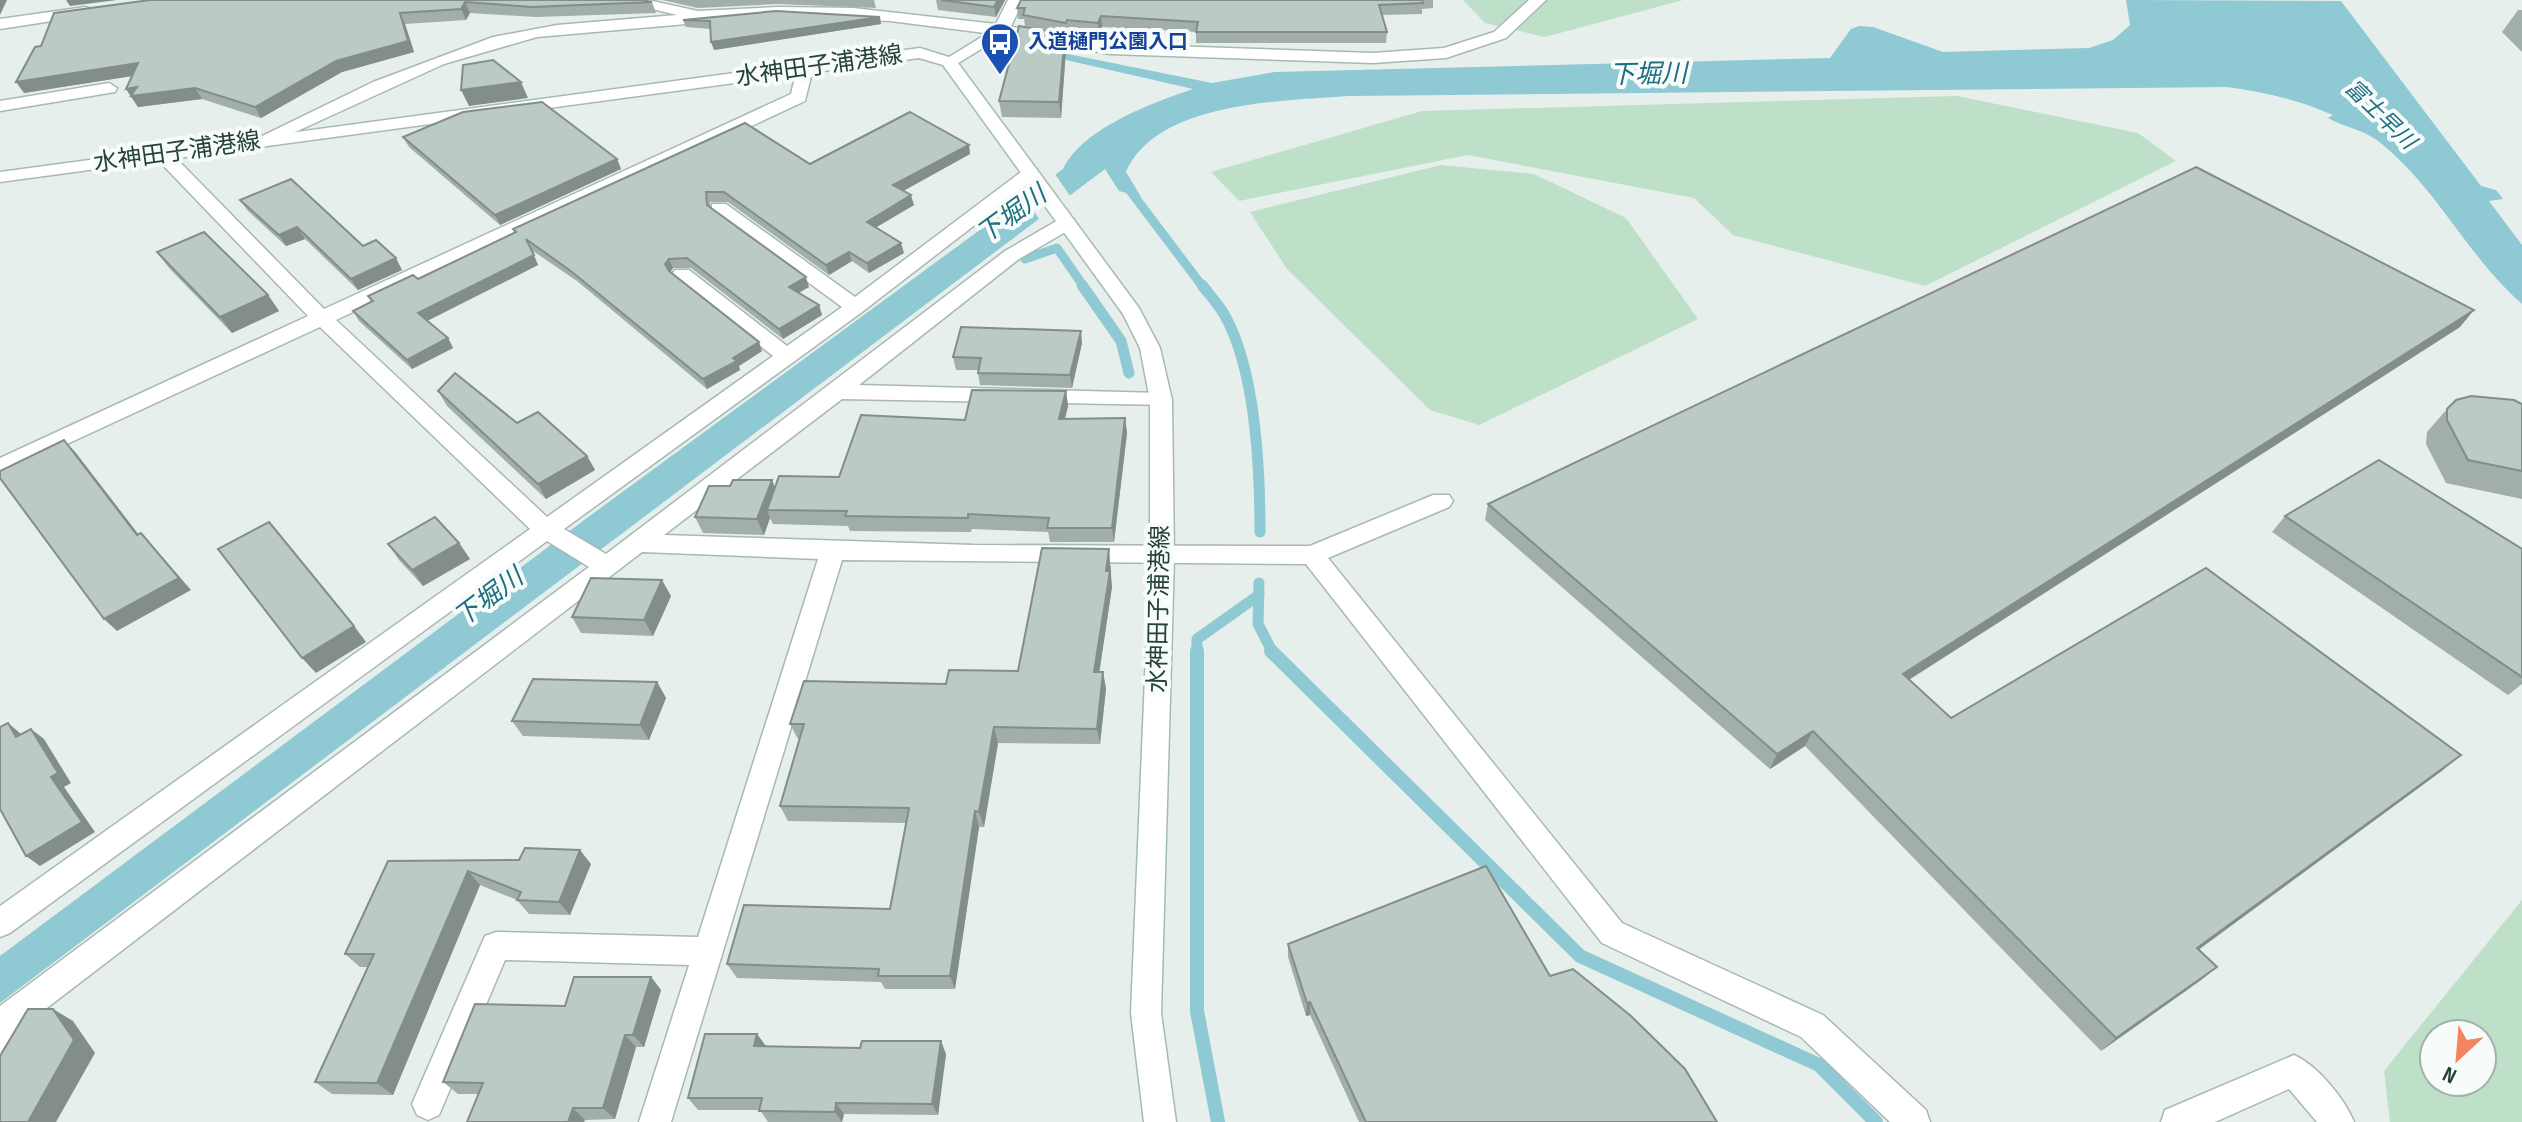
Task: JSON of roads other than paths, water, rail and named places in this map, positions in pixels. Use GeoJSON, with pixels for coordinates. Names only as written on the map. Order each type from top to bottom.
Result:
{"type":"FeatureCollection","features":[{"type":"Feature","properties":{"kind":"street"},"geometry":{"type":"LineString","coordinates":[[624,0],[702,15]]}},
{"type":"Feature","properties":{"kind":"street"},"geometry":{"type":"LineString","coordinates":[[949,62],[1001,30],[1016,0]]}},
{"type":"Feature","properties":{"kind":"street"},"geometry":{"type":"LineString","coordinates":[[263,140],[378,86],[498,40],[556,28],[659,24],[702,15],[841,10],[914,16],[1110,49],[1373,58],[1446,53],[1500,35],[1538,0]]}},
{"type":"Feature","properties":{"kind":"street"},"geometry":{"type":"LineString","coordinates":[[0,24],[110,9]]}},
{"type":"Feature","properties":{"kind":"street","name":"水神田子浦港線"},"geometry":{"type":"LineString","coordinates":[[0,177],[920,53],[949,62],[1132,313],[1150,348],[1161,400],[1162,557],[1146,1013],[1160,1122]]}},
{"type":"Feature","properties":{"kind":"street"},"geometry":{"type":"LineString","coordinates":[[0,467],[799,97],[805,68]]}},
{"type":"Feature","properties":{"kind":"street"},"geometry":{"type":"LineString","coordinates":[[0,106],[109,88]]}},
{"type":"Feature","properties":{"kind":"street"},"geometry":{"type":"LineString","coordinates":[[162,154],[321,317],[544,528],[607,566]]}},
{"type":"Feature","properties":{"kind":"street"},"geometry":{"type":"LineString","coordinates":[[0,923],[1034,176]]}},
{"type":"Feature","properties":{"kind":"street"},"geometry":{"type":"LineString","coordinates":[[719,208],[855,307]]}},
{"type":"Feature","properties":{"kind":"street"},"geometry":{"type":"LineString","coordinates":[[0,1025],[837,392],[1063,217]]}},
{"type":"Feature","properties":{"kind":"street"},"geometry":{"type":"LineString","coordinates":[[682,274],[786,355]]}},
{"type":"Feature","properties":{"kind":"street"},"geometry":{"type":"LineString","coordinates":[[837,392],[1161,400]]}},
{"type":"Feature","properties":{"kind":"street"},"geometry":{"type":"LineString","coordinates":[[637,543],[832,552],[1162,557],[1312,555],[1441,501]]}},
{"type":"Feature","properties":{"kind":"street"},"geometry":{"type":"LineString","coordinates":[[655,1122],[832,552]]}},
{"type":"Feature","properties":{"kind":"street"},"geometry":{"type":"LineString","coordinates":[[1312,555],[1612,933],[1812,1026],[1914,1122]]}},
{"type":"Feature","properties":{"kind":"street"},"geometry":{"type":"LineString","coordinates":[[428,1104],[496,946],[708,951]]}},
{"type":"Feature","properties":{"kind":"street"},"geometry":{"type":"LineString","coordinates":[[0,1051],[31,1001]]}},
{"type":"Feature","properties":{"kind":"street"},"geometry":{"type":"LineString","coordinates":[[2177,1122],[2294,1071],[2338,1122]]}},
{"type":"Feature","properties":{"kind":"water"},"geometry":{"type":"Polygon","coordinates":[[[2126,0],[2341,1],[2481,186],[2496,190],[2503,199],[2489,201],[2522,245],[2522,304],[2484,265],[2417,179],[2378,141],[2328,118],[2333,115],[2320,110],[2281,97],[2241,89],[1349,96],[1225,109],[1193,118],[1165,131],[1142,149],[1126,172],[1141,197],[1119,191],[1105,169],[0,1003],[0,956],[591,515],[1063,169],[1073,154],[1102,129],[1139,110],[1193,89],[1053,57],[1028,46],[1212,83],[1275,72],[1830,58],[1851,29],[1859,26],[1873,27],[1943,52],[2089,48],[2113,40],[2130,25],[2126,0]]]}},
{"type":"Feature","properties":{"kind":"waterway"},"geometry":{"type":"LineString","coordinates":[[1122,180],[1203,287]]}},
{"type":"Feature","properties":{"kind":"waterway"},"geometry":{"type":"LineString","coordinates":[[1025,259],[1057,248],[1084,287]]}},
{"type":"Feature","properties":{"kind":"waterway"},"geometry":{"type":"LineString","coordinates":[[1082,285],[1121,341],[1129,373]]}},
{"type":"Feature","properties":{"kind":"waterway"},"geometry":{"type":"LineString","coordinates":[[1202,285],[1224,314],[1243,363],[1254,420],[1260,532]]}},
{"type":"Feature","properties":{"kind":"waterway"},"geometry":{"type":"LineString","coordinates":[[1259,583],[1259,595]]}},
{"type":"Feature","properties":{"kind":"waterway"},"geometry":{"type":"LineString","coordinates":[[1218,1122],[1197,1011],[1197,639],[1259,595]]}},
{"type":"Feature","properties":{"kind":"waterway"},"geometry":{"type":"LineString","coordinates":[[1259,595],[1258,624],[1273,653]]}},
{"type":"Feature","properties":{"kind":"waterway"},"geometry":{"type":"LineString","coordinates":[[1273,653],[1580,956],[1819,1065],[1876,1122]]}},
{"type":"Feature","properties":{"kind":"place","name":"入道樋門公園入口"},"geometry":{"type":"Point","coordinates":[1000,76]}},
{"type":"Feature","properties":{"kind":"water label","name":"下堀川"},"geometry":{"type":"Point","coordinates":[1648,75]}},
{"type":"Feature","properties":{"kind":"water label","name":"富士早川"},"geometry":{"type":"Point","coordinates":[2380,115]}},
{"type":"Feature","properties":{"kind":"water label","name":"下堀川"},"geometry":{"type":"Point","coordinates":[1012,215]}},
{"type":"Feature","properties":{"kind":"water label","name":"下堀川"},"geometry":{"type":"Point","coordinates":[489,598]}}]}
